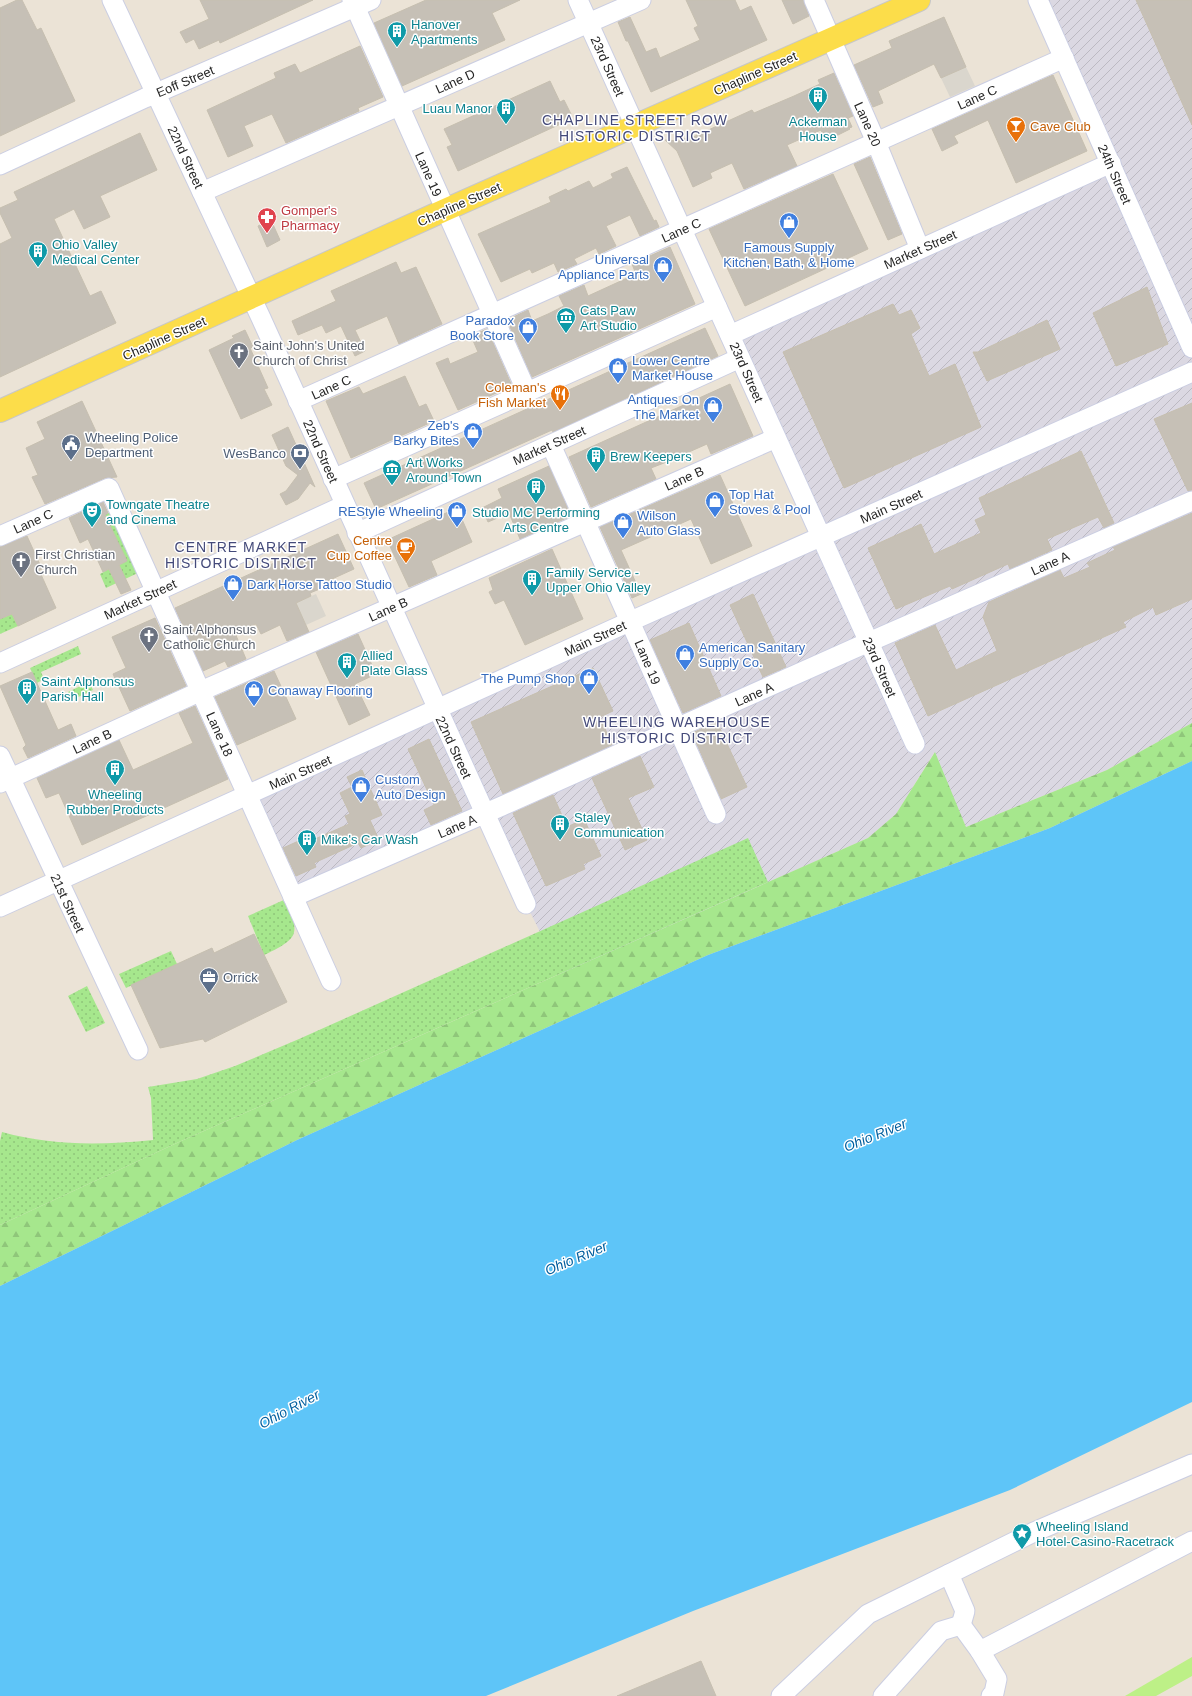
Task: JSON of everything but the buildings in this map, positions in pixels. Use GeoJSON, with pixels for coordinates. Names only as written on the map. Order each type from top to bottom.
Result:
{"type":"FeatureCollection","features":[{"type":"Feature","properties":{"kind":"main road","name":"Chapline Street"},"geometry":{"type":"LineString","coordinates":[[0,411],[252,299],[445,210],[919,0]]}},
{"type":"Feature","properties":{"kind":"street","name":"22nd Street"},"geometry":{"type":"LineString","coordinates":[[112,0],[252,299],[526,904]]}},
{"type":"Feature","properties":{"kind":"street","name":"23rd Street"},"geometry":{"type":"LineString","coordinates":[[578,0],[915,744]]}},
{"type":"Feature","properties":{"kind":"street","name":"Lane D"},"geometry":{"type":"LineString","coordinates":[[202,192],[641,0]]}},
{"type":"Feature","properties":{"kind":"street","name":"Lane 20"},"geometry":{"type":"LineString","coordinates":[[814,0],[876,142],[920,249]]}},
{"type":"Feature","properties":{"kind":"street","name":"24th Street"},"geometry":{"type":"LineString","coordinates":[[1038,0],[1192,348]]}},
{"type":"Feature","properties":{"kind":"street","name":"Eoff Street"},"geometry":{"type":"LineString","coordinates":[[0,165],[359,2]]}},
{"type":"Feature","properties":{"kind":"street","name":"Lane 19"},"geometry":{"type":"LineString","coordinates":[[359,2],[399,106],[527,392]]}},
{"type":"Feature","properties":{"kind":"street","name":"Lane C"},"geometry":{"type":"LineString","coordinates":[[298,401],[1064,58]]}},
{"type":"Feature","properties":{"kind":"street","name":"Market Street"},"geometry":{"type":"LineString","coordinates":[[730,335],[1111,163]]}},
{"type":"Feature","properties":{"kind":"street"},"geometry":{"type":"LineString","coordinates":[[333,479],[717,306]]}},
{"type":"Feature","properties":{"kind":"street","name":"Market Street"},"geometry":{"type":"LineString","coordinates":[[357,533],[740,358]]}},
{"type":"Feature","properties":{"kind":"street","name":"Main Street"},"geometry":{"type":"LineString","coordinates":[[0,908],[631,621],[1192,372]]}},
{"type":"Feature","properties":{"kind":"street","name":"Lane B"},"geometry":{"type":"LineString","coordinates":[[5,781],[201,691],[776,438]]}},
{"type":"Feature","properties":{"kind":"street","name":"Lane 19"},"geometry":{"type":"LineString","coordinates":[[551,444],[716,814]]}},
{"type":"Feature","properties":{"kind":"street","name":"Lane C"},"geometry":{"type":"LineString","coordinates":[[0,536],[109,488]]}},
{"type":"Feature","properties":{"kind":"street","name":"Lane 18"},"geometry":{"type":"LineString","coordinates":[[109,488],[157,591],[330,981]]}},
{"type":"Feature","properties":{"kind":"street","name":"Lane A"},"geometry":{"type":"LineString","coordinates":[[293,896],[485,814],[1192,501]]}},
{"type":"Feature","properties":{"kind":"street","name":"Market Street"},"geometry":{"type":"LineString","coordinates":[[0,663],[345,505]]}},
{"type":"Feature","properties":{"kind":"street","name":"21st Street"},"geometry":{"type":"LineString","coordinates":[[0,756],[5,781],[58,882],[138,1050]]}},
{"type":"Feature","properties":{"kind":"street"},"geometry":{"type":"LineString","coordinates":[[781,1696],[868,1614],[1034,1532],[1192,1464]]}},
{"type":"Feature","properties":{"kind":"street"},"geometry":{"type":"LineString","coordinates":[[980,1650],[1192,1541]]}},
{"type":"Feature","properties":{"kind":"street"},"geometry":{"type":"LineString","coordinates":[[949,1574],[965,1611],[961,1625]]}},
{"type":"Feature","properties":{"kind":"street"},"geometry":{"type":"LineString","coordinates":[[961,1625],[980,1650],[997,1679],[994,1693],[991,1696]]}},
{"type":"Feature","properties":{"kind":"street"},"geometry":{"type":"LineString","coordinates":[[884,1696],[941,1632],[961,1625]]}},
{"type":"Feature","properties":{"kind":"shaded area"},"geometry":{"type":"Polygon","coordinates":[[[1038,0],[1192,0],[1192,723],[1107,770],[966,827],[934,753],[896,814],[868,838],[561,974],[526,904],[485,814],[293,897],[248,796],[821,537],[730,335],[1110,163],[1038,0]]]}},
{"type":"Feature","properties":{"kind":"shaded area"},"geometry":{"type":"Polygon","coordinates":[[[966,67],[975,86],[950,97],[941,78],[966,67]]]}},
{"type":"Feature","properties":{"kind":"shaded area"},"geometry":{"type":"Polygon","coordinates":[[[316,594],[326,616],[306,625],[296,603],[316,594]]]}},
{"type":"Feature","properties":{"kind":"green space"},"geometry":{"type":"Polygon","coordinates":[[[112,511],[140,572],[106,588],[100,574],[109,569],[112,576],[122,571],[119,565],[126,561],[105,515],[112,511]]]}},
{"type":"Feature","properties":{"kind":"green space"},"geometry":{"type":"Polygon","coordinates":[[[12,614],[18,626],[0,634],[0,619],[12,614]]]}},
{"type":"Feature","properties":{"kind":"green space"},"geometry":{"type":"Polygon","coordinates":[[[78,646],[81,654],[41,672],[44,679],[37,683],[30,668],[78,646]]]}},
{"type":"Feature","properties":{"kind":"green space"},"geometry":{"type":"Polygon","coordinates":[[[89,682],[93,690],[72,700],[68,692],[89,682]]]}},
{"type":"Feature","properties":{"kind":"green space"},"geometry":{"type":"Polygon","coordinates":[[[1192,723],[1192,761],[1050,828],[708,955],[297,1140],[0,1286],[0,1225],[179,1142],[868,838],[896,814],[935,752],[966,827],[1107,770],[1192,723]]]}},
{"type":"Feature","properties":{"kind":"green space"},"geometry":{"type":"Polygon","coordinates":[[[748,838],[768,882],[179,1142],[0,1225],[0,1141],[2,1132],[21,1137],[58,1142],[115,1143],[153,1140],[151,1098],[148,1087],[197,1079],[235,1066],[299,1039],[748,838]]]}},
{"type":"Feature","properties":{"kind":"green space"},"geometry":{"type":"Polygon","coordinates":[[[286,899],[293,921],[293,934],[284,944],[264,955],[248,916],[286,899]]]}},
{"type":"Feature","properties":{"kind":"green space"},"geometry":{"type":"Polygon","coordinates":[[[171,951],[177,964],[126,988],[119,974],[171,951]]]}},
{"type":"Feature","properties":{"kind":"green space"},"geometry":{"type":"Polygon","coordinates":[[[87,986],[105,1023],[86,1032],[68,996],[87,986]]]}},
{"type":"Feature","properties":{"kind":"green space"},"geometry":{"type":"Polygon","coordinates":[[[1192,1657],[1192,1676],[1156,1696],[1125,1696],[1192,1657]]]}},
{"type":"Feature","properties":{"kind":"water","name":"Ohio River"},"geometry":{"type":"Polygon","coordinates":[[[1192,761],[1192,1402],[1010,1490],[693,1611],[486,1696],[0,1696],[0,1286],[297,1140],[708,955],[1050,828],[1192,761]]]}},
{"type":"Feature","properties":{"kind":"place","name":"Hanover Apartments"},"geometry":{"type":"Point","coordinates":[397,48]}},
{"type":"Feature","properties":{"kind":"place","name":"Ackerman House"},"geometry":{"type":"Point","coordinates":[818,113]}},
{"type":"Feature","properties":{"kind":"place","name":"Luau Manor"},"geometry":{"type":"Point","coordinates":[506,125]}},
{"type":"Feature","properties":{"kind":"place","name":"Cave Club"},"geometry":{"type":"Point","coordinates":[1016,143]}},
{"type":"Feature","properties":{"kind":"place","name":"Gomper's Pharmacy"},"geometry":{"type":"Point","coordinates":[267,234]}},
{"type":"Feature","properties":{"kind":"place","name":"Famous Supply Kitchen, Bath, & Home"},"geometry":{"type":"Point","coordinates":[789,239]}},
{"type":"Feature","properties":{"kind":"place","name":"Ohio Valley Medical Center"},"geometry":{"type":"Point","coordinates":[38,268]}},
{"type":"Feature","properties":{"kind":"place","name":"Universal Appliance Parts"},"geometry":{"type":"Point","coordinates":[663,283]}},
{"type":"Feature","properties":{"kind":"place","name":"Cats Paw Art Studio"},"geometry":{"type":"Point","coordinates":[566,334]}},
{"type":"Feature","properties":{"kind":"place","name":"Paradox Book Store"},"geometry":{"type":"Point","coordinates":[528,344]}},
{"type":"Feature","properties":{"kind":"place","name":"Saint John's United Church of Christ"},"geometry":{"type":"Point","coordinates":[239,369]}},
{"type":"Feature","properties":{"kind":"place","name":"Lower Centre Market House"},"geometry":{"type":"Point","coordinates":[618,384]}},
{"type":"Feature","properties":{"kind":"place","name":"Coleman's Fish Market"},"geometry":{"type":"Point","coordinates":[560,411]}},
{"type":"Feature","properties":{"kind":"place","name":"Antiques On The Market"},"geometry":{"type":"Point","coordinates":[713,423]}},
{"type":"Feature","properties":{"kind":"place","name":"Zeb's Barky Bites"},"geometry":{"type":"Point","coordinates":[473,449]}},
{"type":"Feature","properties":{"kind":"place","name":"Wheeling Police Department"},"geometry":{"type":"Point","coordinates":[71,461]}},
{"type":"Feature","properties":{"kind":"place","name":"WesBanco"},"geometry":{"type":"Point","coordinates":[300,470]}},
{"type":"Feature","properties":{"kind":"place","name":"Brew Keepers"},"geometry":{"type":"Point","coordinates":[596,473]}},
{"type":"Feature","properties":{"kind":"place","name":"Art Works Around Town"},"geometry":{"type":"Point","coordinates":[392,486]}},
{"type":"Feature","properties":{"kind":"place","name":"Studio MC Performing Arts Centre"},"geometry":{"type":"Point","coordinates":[536,504]}},
{"type":"Feature","properties":{"kind":"place","name":"Top Hat Stoves & Pool"},"geometry":{"type":"Point","coordinates":[715,518]}},
{"type":"Feature","properties":{"kind":"place","name":"Towngate Theatre and Cinema"},"geometry":{"type":"Point","coordinates":[92,528]}},
{"type":"Feature","properties":{"kind":"place","name":"REStyle Wheeling"},"geometry":{"type":"Point","coordinates":[457,528]}},
{"type":"Feature","properties":{"kind":"place","name":"Wilson Auto Glass"},"geometry":{"type":"Point","coordinates":[623,539]}},
{"type":"Feature","properties":{"kind":"place","name":"Centre Cup Coffee"},"geometry":{"type":"Point","coordinates":[406,564]}},
{"type":"Feature","properties":{"kind":"place","name":"First Christian Church"},"geometry":{"type":"Point","coordinates":[21,578]}},
{"type":"Feature","properties":{"kind":"place","name":"Family Service - Upper Ohio Valley"},"geometry":{"type":"Point","coordinates":[532,596]}},
{"type":"Feature","properties":{"kind":"place","name":"Dark Horse Tattoo Studio"},"geometry":{"type":"Point","coordinates":[233,601]}},
{"type":"Feature","properties":{"kind":"place","name":"Saint Alphonsus Catholic Church"},"geometry":{"type":"Point","coordinates":[149,653]}},
{"type":"Feature","properties":{"kind":"place","name":"American Sanitary Supply Co."},"geometry":{"type":"Point","coordinates":[685,671]}},
{"type":"Feature","properties":{"kind":"place","name":"Allied Plate Glass"},"geometry":{"type":"Point","coordinates":[347,679]}},
{"type":"Feature","properties":{"kind":"place","name":"The Pump Shop"},"geometry":{"type":"Point","coordinates":[589,695]}},
{"type":"Feature","properties":{"kind":"place","name":"Saint Alphonsus Parish Hall"},"geometry":{"type":"Point","coordinates":[27,705]}},
{"type":"Feature","properties":{"kind":"place","name":"Conaway Flooring"},"geometry":{"type":"Point","coordinates":[254,707]}},
{"type":"Feature","properties":{"kind":"place","name":"Wheeling Rubber Products"},"geometry":{"type":"Point","coordinates":[115,786]}},
{"type":"Feature","properties":{"kind":"place","name":"Custom Auto Design"},"geometry":{"type":"Point","coordinates":[361,803]}},
{"type":"Feature","properties":{"kind":"place","name":"Staley Communication"},"geometry":{"type":"Point","coordinates":[560,841]}},
{"type":"Feature","properties":{"kind":"place","name":"Mike's Car Wash"},"geometry":{"type":"Point","coordinates":[307,856]}},
{"type":"Feature","properties":{"kind":"place","name":"Orrick"},"geometry":{"type":"Point","coordinates":[209,994]}},
{"type":"Feature","properties":{"kind":"place","name":"Wheeling Island Hotel-Casino-Racetrack"},"geometry":{"type":"Point","coordinates":[1022,1550]}},
{"type":"Feature","properties":{"kind":"district","name":"CHAPLINE STREET ROW HISTORIC DISTRICT"},"geometry":{"type":"Point","coordinates":[635,128]}},
{"type":"Feature","properties":{"kind":"district","name":"CENTRE MARKET HISTORIC DISTRICT"},"geometry":{"type":"Point","coordinates":[241,556]}},
{"type":"Feature","properties":{"kind":"district","name":"WHEELING WAREHOUSE HISTORIC DISTRICT"},"geometry":{"type":"Point","coordinates":[677,730]}}]}
